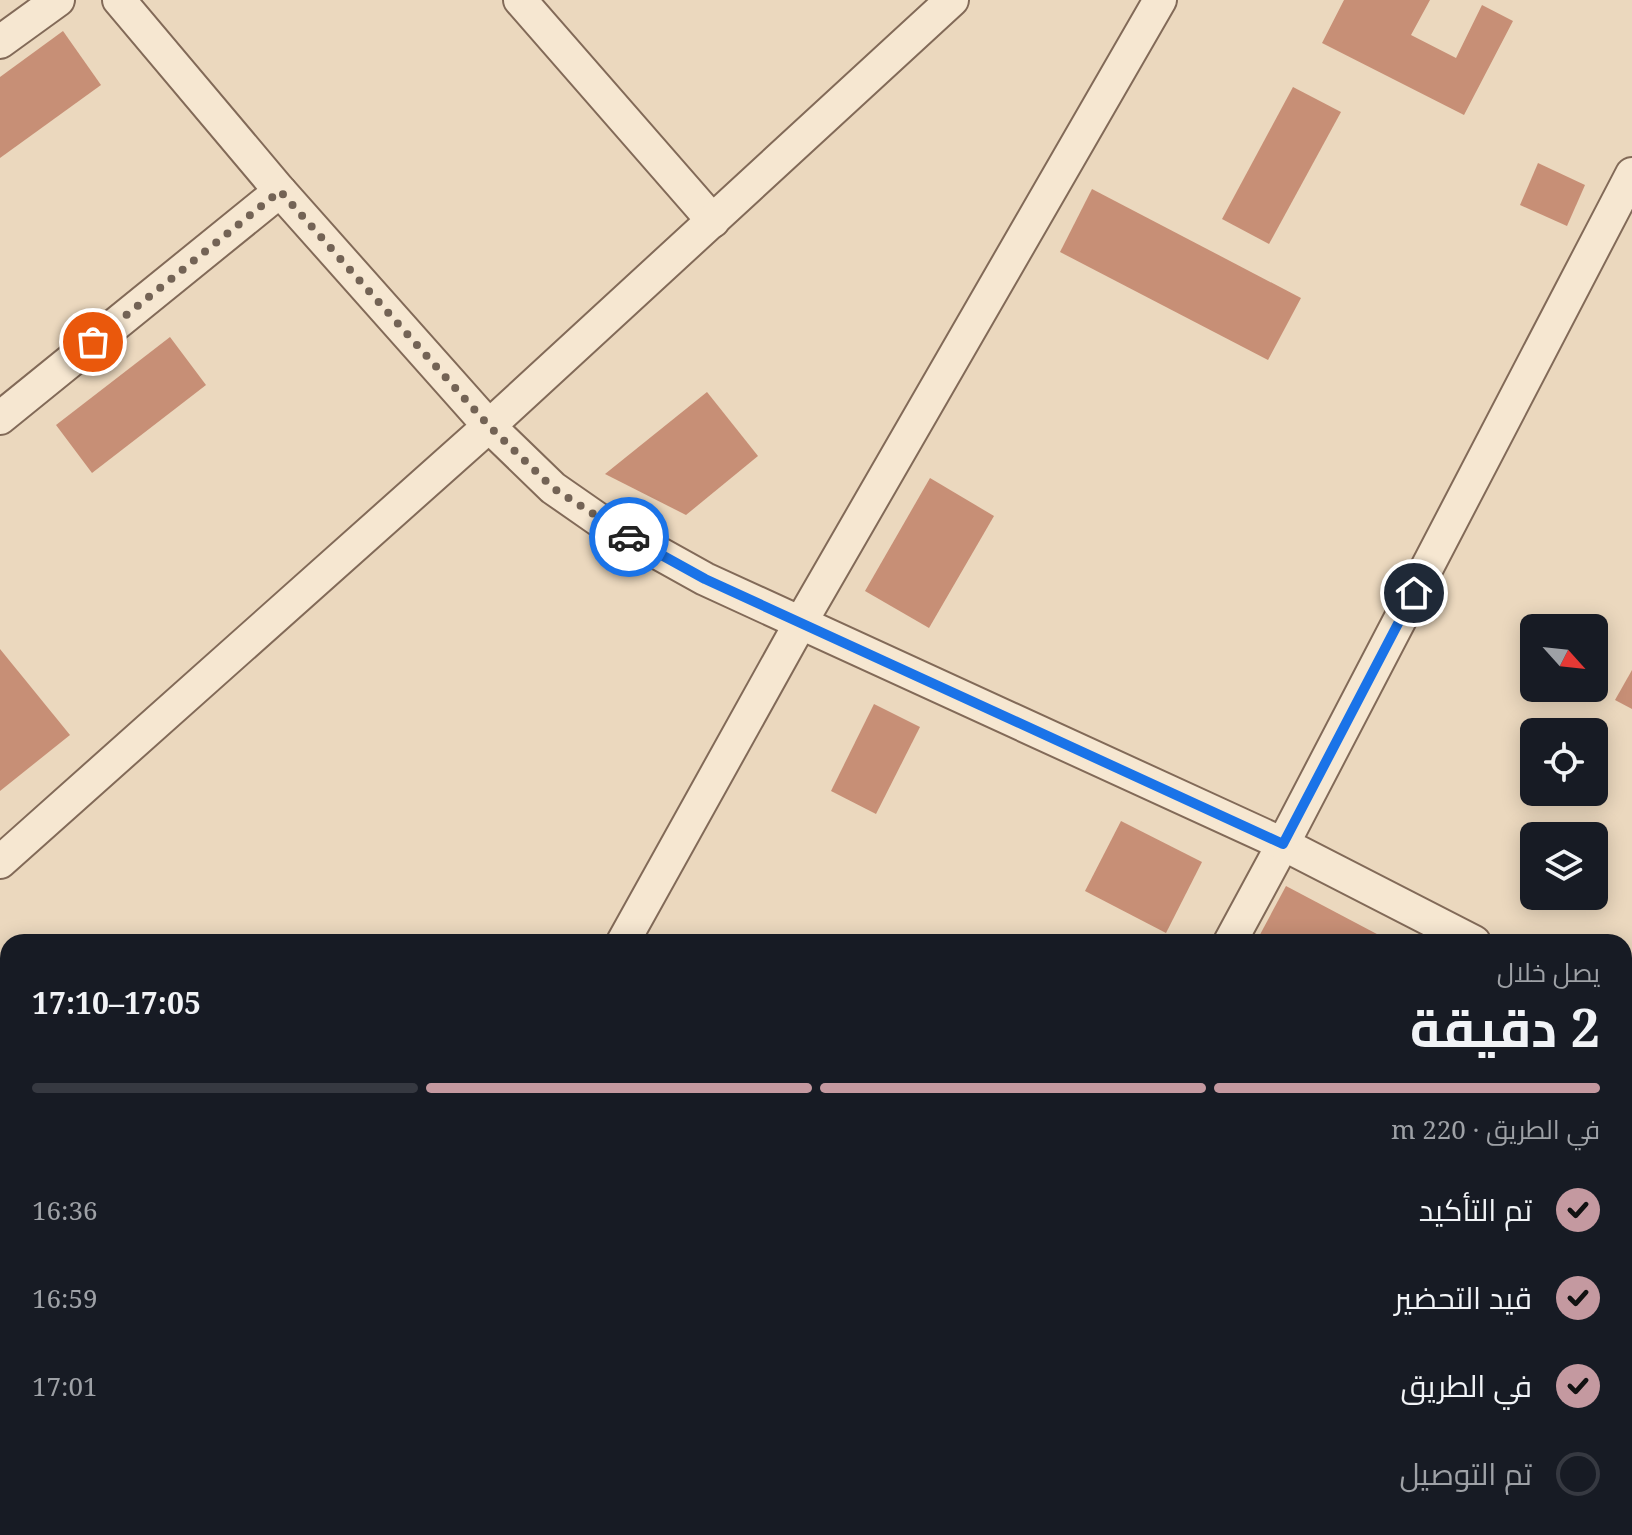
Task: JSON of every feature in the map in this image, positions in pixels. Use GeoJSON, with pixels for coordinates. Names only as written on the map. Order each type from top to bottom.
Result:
{"type":"FeatureCollection","features":[{"type":"Feature","properties":{"kind":"street"},"geometry":{"type":"LineString","coordinates":[[0,42],[58,0]]}},
{"type":"Feature","properties":{"kind":"street"},"geometry":{"type":"LineString","coordinates":[[119,0],[280,191],[489,426],[553,488],[599,520],[705,579],[1283,844],[1458,934]]}},
{"type":"Feature","properties":{"kind":"street"},"geometry":{"type":"LineString","coordinates":[[520,0],[713,221]]}},
{"type":"Feature","properties":{"kind":"street"},"geometry":{"type":"LineString","coordinates":[[0,862],[489,426],[952,0]]}},
{"type":"Feature","properties":{"kind":"street"},"geometry":{"type":"LineString","coordinates":[[627,934],[801,622],[1160,0]]}},
{"type":"Feature","properties":{"kind":"street"},"geometry":{"type":"LineString","coordinates":[[1234,934],[1632,174]]}},
{"type":"Feature","properties":{"kind":"street"},"geometry":{"type":"LineString","coordinates":[[0,418],[280,191]]}},
{"type":"Feature","properties":{"kind":"building"},"geometry":{"type":"Polygon","coordinates":[[[1344,0],[1430,0],[1411,35],[1456,58],[1482,5],[1513,21],[1464,115],[1322,43],[1344,0]]]}},
{"type":"Feature","properties":{"kind":"building"},"geometry":{"type":"Polygon","coordinates":[[[63,31],[101,85],[0,158],[0,77],[63,31]]]}},
{"type":"Feature","properties":{"kind":"building"},"geometry":{"type":"Polygon","coordinates":[[[1293,87],[1341,112],[1269,244],[1222,219],[1293,87]]]}},
{"type":"Feature","properties":{"kind":"building"},"geometry":{"type":"Polygon","coordinates":[[[1538,163],[1585,185],[1567,226],[1520,205],[1538,163]]]}},
{"type":"Feature","properties":{"kind":"building"},"geometry":{"type":"Polygon","coordinates":[[[1092,189],[1301,298],[1268,360],[1060,252],[1092,189]]]}},
{"type":"Feature","properties":{"kind":"building"},"geometry":{"type":"Polygon","coordinates":[[[170,337],[206,385],[92,473],[56,425],[170,337]]]}},
{"type":"Feature","properties":{"kind":"building"},"geometry":{"type":"Polygon","coordinates":[[[707,392],[758,456],[686,515],[605,474],[707,392]]]}},
{"type":"Feature","properties":{"kind":"building"},"geometry":{"type":"Polygon","coordinates":[[[930,478],[994,516],[929,628],[865,591],[930,478]]]}},
{"type":"Feature","properties":{"kind":"building"},"geometry":{"type":"Polygon","coordinates":[[[0,649],[70,735],[0,791],[0,649]]]}},
{"type":"Feature","properties":{"kind":"building"},"geometry":{"type":"Polygon","coordinates":[[[1632,670],[1632,709],[1615,700],[1632,670]]]}},
{"type":"Feature","properties":{"kind":"building"},"geometry":{"type":"Polygon","coordinates":[[[874,704],[920,727],[876,814],[831,791],[874,704]]]}},
{"type":"Feature","properties":{"kind":"building"},"geometry":{"type":"Polygon","coordinates":[[[1121,821],[1202,862],[1166,933],[1085,891],[1121,821]]]}},
{"type":"Feature","properties":{"kind":"building"},"geometry":{"type":"Polygon","coordinates":[[[1286,886],[1377,934],[1260,934],[1286,886]]]}},
{"type":"Feature","properties":{"kind":"way so far"},"geometry":{"type":"LineString","coordinates":[[93,342],[280,191],[489,426],[553,488],[629,537]]}},
{"type":"Feature","properties":{"kind":"route"},"geometry":{"type":"LineString","coordinates":[[629,537],[705,579],[1283,844],[1414,593]]}}]}
